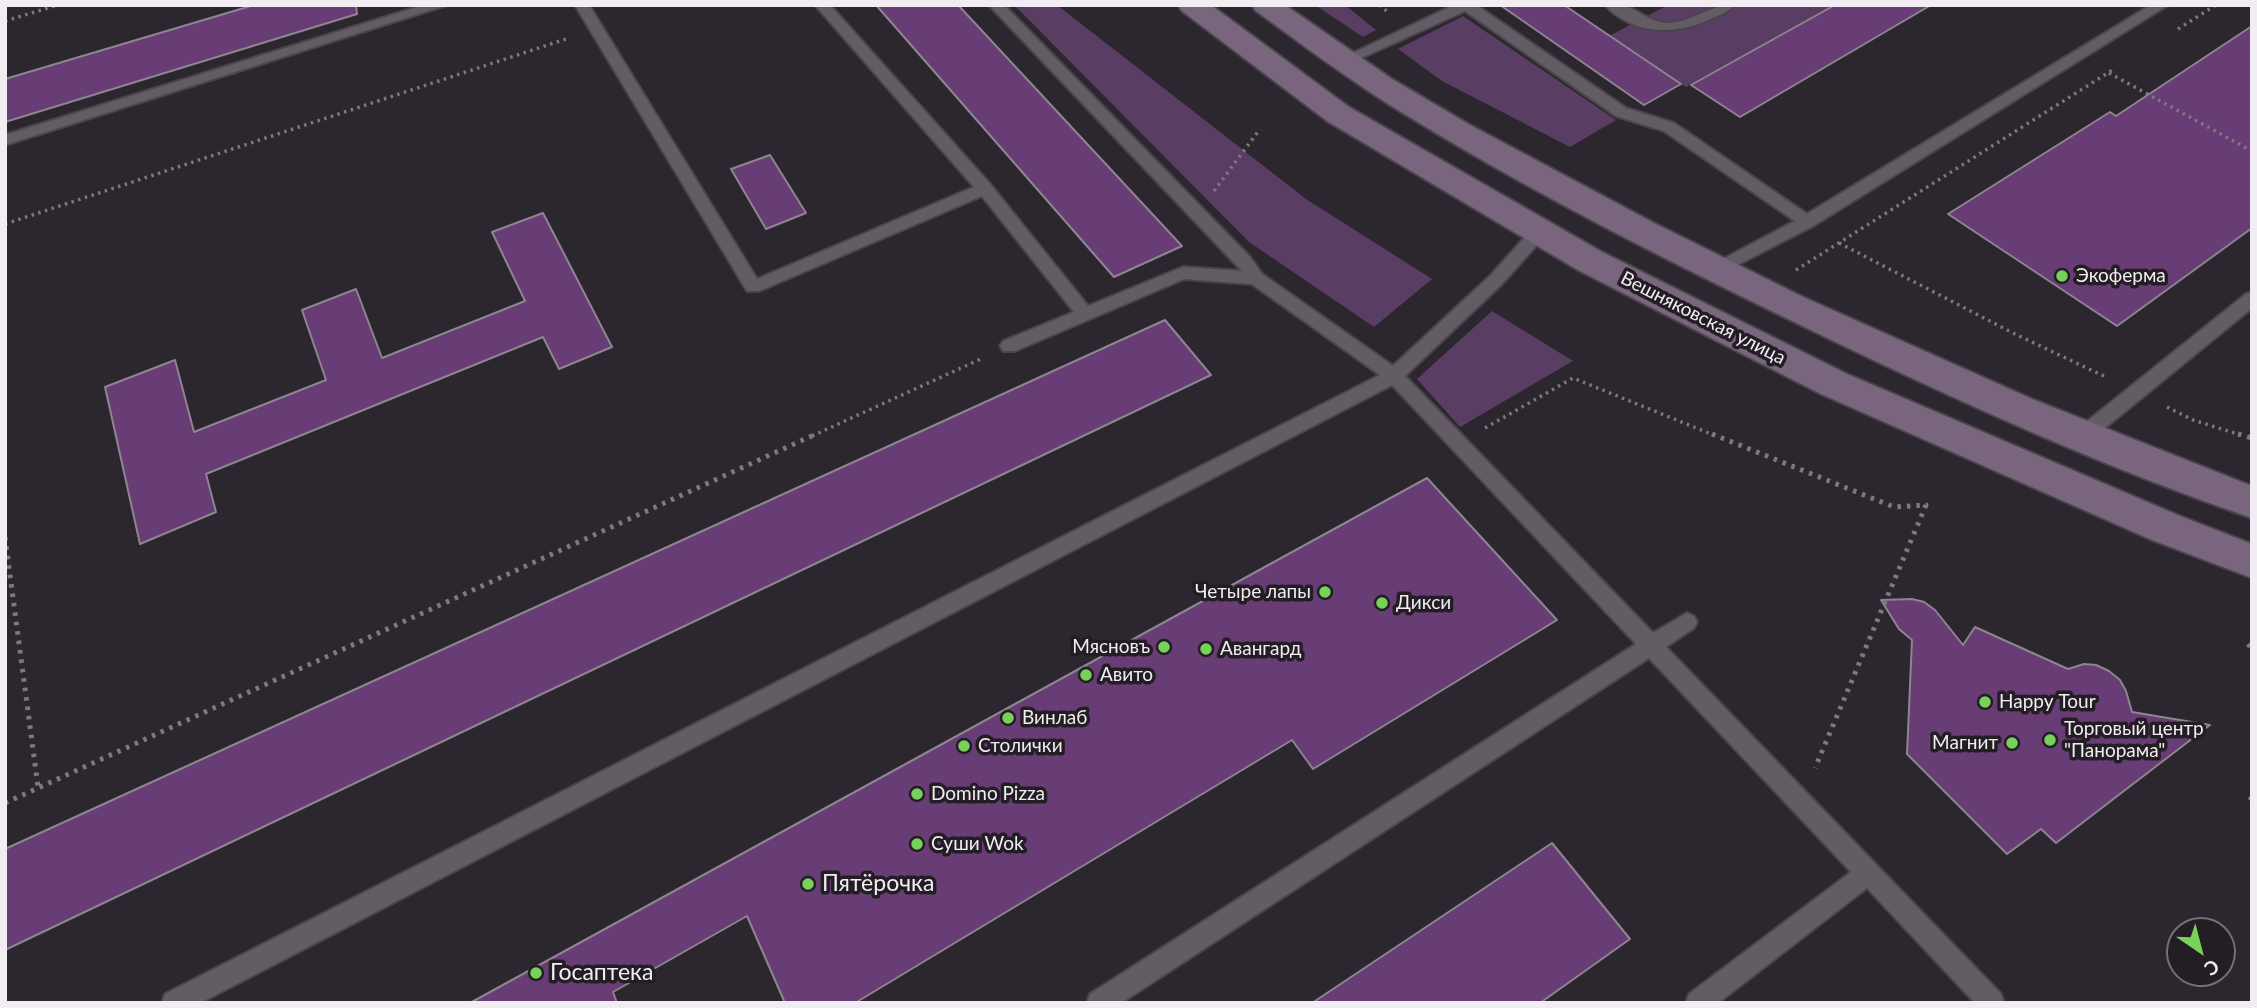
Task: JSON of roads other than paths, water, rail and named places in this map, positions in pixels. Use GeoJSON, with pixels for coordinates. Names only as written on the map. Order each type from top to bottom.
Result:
{"type":"FeatureCollection","features":[{"type":"Feature","properties":{"kind":"main road","name":"Вешняковская улица"},"geometry":{"type":"LineString","coordinates":[[1192,5],[1338,114],[1590,261],[1834,384],[2166,528],[2252,561]]}},
{"type":"Feature","properties":{"kind":"main road"},"geometry":{"type":"LineString","coordinates":[[1266,5],[1343,61],[1400,97],[1581,198],[1760,293],[1981,394],[2252,502]]}},
{"type":"Feature","properties":{"kind":"lane"},"geometry":{"type":"LineString","coordinates":[[5,140],[440,5]]}},
{"type":"Feature","properties":{"kind":"lane"},"geometry":{"type":"LineString","coordinates":[[582,5],[753,287],[985,189]]}},
{"type":"Feature","properties":{"kind":"lane"},"geometry":{"type":"LineString","coordinates":[[822,5],[985,189],[1085,314]]}},
{"type":"Feature","properties":{"kind":"lane"},"geometry":{"type":"LineString","coordinates":[[996,5],[1244,261],[1256,278],[1394,376],[1992,1003]]}},
{"type":"Feature","properties":{"kind":"lane"},"geometry":{"type":"LineString","coordinates":[[1343,61],[1434,10],[1466,5],[1621,112],[1669,127],[1807,222]]}},
{"type":"Feature","properties":{"kind":"lane"},"geometry":{"type":"LineString","coordinates":[[1612,5],[1636,21],[1661,28],[1687,26],[1728,5]]}},
{"type":"Feature","properties":{"kind":"lane"},"geometry":{"type":"LineString","coordinates":[[1717,270],[1807,222],[2161,5]]}},
{"type":"Feature","properties":{"kind":"lane"},"geometry":{"type":"LineString","coordinates":[[174,1003],[1394,376],[1496,281],[1539,232]]}},
{"type":"Feature","properties":{"kind":"lane"},"geometry":{"type":"LineString","coordinates":[[1009,346],[1183,273],[1256,278]]}},
{"type":"Feature","properties":{"kind":"lane"},"geometry":{"type":"LineString","coordinates":[[2082,436],[2252,298]]}},
{"type":"Feature","properties":{"kind":"lane"},"geometry":{"type":"LineString","coordinates":[[1099,1003],[1687,622]]}},
{"type":"Feature","properties":{"kind":"lane"},"geometry":{"type":"LineString","coordinates":[[1698,1003],[1868,873]]}},
{"type":"Feature","properties":{"kind":"place","name":"Экоферма"},"geometry":{"type":"Point","coordinates":[2062,276]}},
{"type":"Feature","properties":{"kind":"place","name":"Четыре лапы"},"geometry":{"type":"Point","coordinates":[1325,592]}},
{"type":"Feature","properties":{"kind":"place","name":"Дикси"},"geometry":{"type":"Point","coordinates":[1382,603]}},
{"type":"Feature","properties":{"kind":"place","name":"Мясновъ"},"geometry":{"type":"Point","coordinates":[1164,647]}},
{"type":"Feature","properties":{"kind":"place","name":"Авангард"},"geometry":{"type":"Point","coordinates":[1206,649]}},
{"type":"Feature","properties":{"kind":"place","name":"Авито"},"geometry":{"type":"Point","coordinates":[1086,675]}},
{"type":"Feature","properties":{"kind":"place","name":"Happy Tour"},"geometry":{"type":"Point","coordinates":[1985,702]}},
{"type":"Feature","properties":{"kind":"place","name":"Винлаб"},"geometry":{"type":"Point","coordinates":[1008,718]}},
{"type":"Feature","properties":{"kind":"place","name":"Торговый центр \"Панорама\""},"geometry":{"type":"Point","coordinates":[2050,740]}},
{"type":"Feature","properties":{"kind":"place","name":"Магнит"},"geometry":{"type":"Point","coordinates":[2012,743]}},
{"type":"Feature","properties":{"kind":"place","name":"Столички"},"geometry":{"type":"Point","coordinates":[964,746]}},
{"type":"Feature","properties":{"kind":"place","name":"Domino Pizza"},"geometry":{"type":"Point","coordinates":[917,794]}},
{"type":"Feature","properties":{"kind":"place","name":"Суши Wok"},"geometry":{"type":"Point","coordinates":[917,844]}},
{"type":"Feature","properties":{"kind":"place","name":"Пятёрочка"},"geometry":{"type":"Point","coordinates":[808,884]}},
{"type":"Feature","properties":{"kind":"place","name":"Госаптека"},"geometry":{"type":"Point","coordinates":[536,973]}}]}
